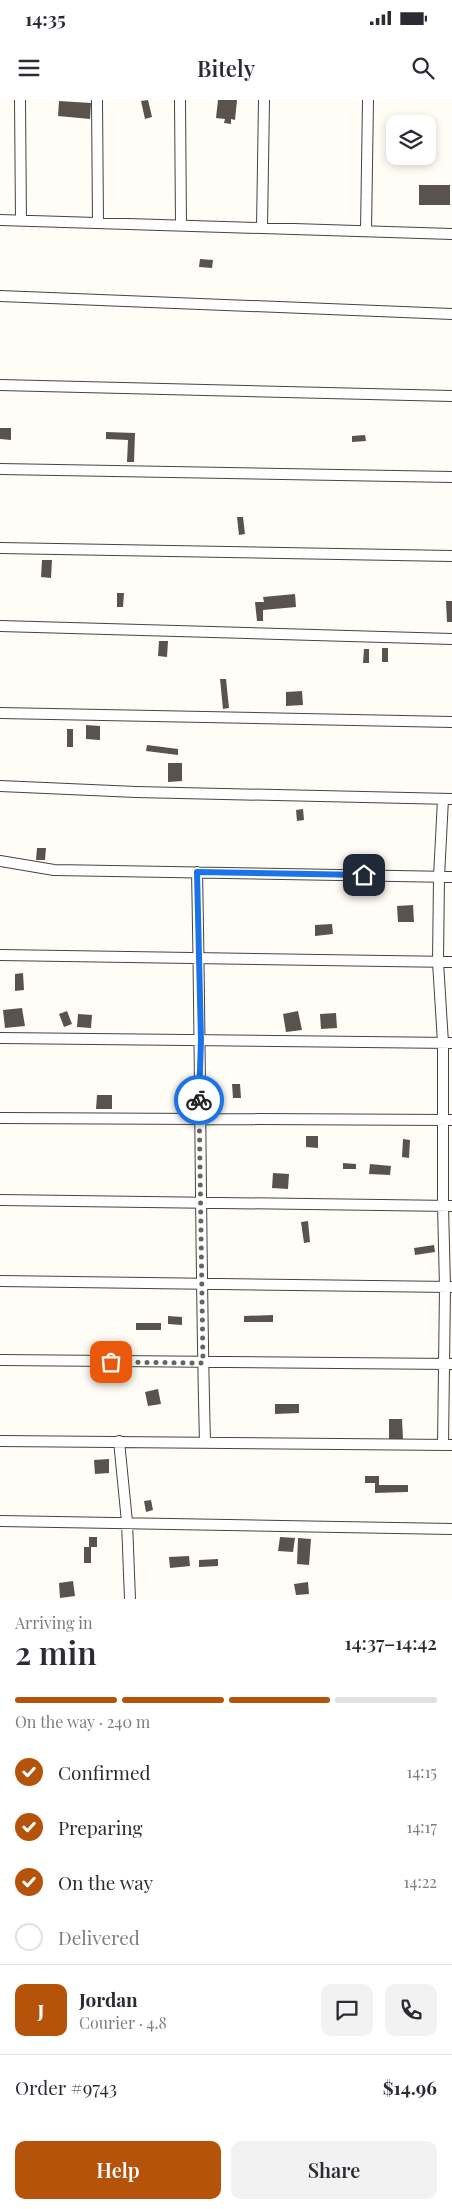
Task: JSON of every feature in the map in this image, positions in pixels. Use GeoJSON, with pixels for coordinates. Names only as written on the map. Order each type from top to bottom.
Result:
{"type":"FeatureCollection","features":[{"type":"Feature","properties":{"kind":"street"},"geometry":{"type":"LineString","coordinates":[[20,100],[21,221]]}},
{"type":"Feature","properties":{"kind":"street"},"geometry":{"type":"LineString","coordinates":[[97,100],[98,223]]}},
{"type":"Feature","properties":{"kind":"street"},"geometry":{"type":"LineString","coordinates":[[180,100],[181,226]]}},
{"type":"Feature","properties":{"kind":"street"},"geometry":{"type":"LineString","coordinates":[[262,228],[264,100]]}},
{"type":"Feature","properties":{"kind":"street"},"geometry":{"type":"LineString","coordinates":[[366,231],[368,100]]}},
{"type":"Feature","properties":{"kind":"street"},"geometry":{"type":"LineString","coordinates":[[0,220],[452,234]]}},
{"type":"Feature","properties":{"kind":"street"},"geometry":{"type":"LineString","coordinates":[[0,296],[452,314]]}},
{"type":"Feature","properties":{"kind":"street"},"geometry":{"type":"LineString","coordinates":[[0,385],[452,396]]}},
{"type":"Feature","properties":{"kind":"street"},"geometry":{"type":"LineString","coordinates":[[0,469],[452,477]]}},
{"type":"Feature","properties":{"kind":"street"},"geometry":{"type":"LineString","coordinates":[[0,548],[452,556]]}},
{"type":"Feature","properties":{"kind":"street"},"geometry":{"type":"LineString","coordinates":[[0,626],[452,639]]}},
{"type":"Feature","properties":{"kind":"street"},"geometry":{"type":"LineString","coordinates":[[0,713],[452,722]]}},
{"type":"Feature","properties":{"kind":"street"},"geometry":{"type":"LineString","coordinates":[[0,786],[136,792],[448,799],[438,877],[438,962],[447,1043],[449,1287],[448,1445],[0,1441]]}},
{"type":"Feature","properties":{"kind":"street"},"geometry":{"type":"LineString","coordinates":[[0,861],[54,870],[452,877]]}},
{"type":"Feature","properties":{"kind":"street"},"geometry":{"type":"LineString","coordinates":[[197,872],[201,1040],[199,1119],[200,1203],[206,1442]]}},
{"type":"Feature","properties":{"kind":"street"},"geometry":{"type":"LineString","coordinates":[[0,955],[452,962]]}},
{"type":"Feature","properties":{"kind":"street"},"geometry":{"type":"LineString","coordinates":[[0,1038],[447,1043]]}},
{"type":"Feature","properties":{"kind":"street"},"geometry":{"type":"LineString","coordinates":[[0,1118],[448,1120]]}},
{"type":"Feature","properties":{"kind":"street"},"geometry":{"type":"LineString","coordinates":[[0,1200],[447,1206]]}},
{"type":"Feature","properties":{"kind":"street"},"geometry":{"type":"LineString","coordinates":[[0,1282],[449,1287]]}},
{"type":"Feature","properties":{"kind":"street"},"geometry":{"type":"LineString","coordinates":[[0,1360],[448,1364]]}},
{"type":"Feature","properties":{"kind":"street"},"geometry":{"type":"LineString","coordinates":[[119,1441],[130,1599]]}},
{"type":"Feature","properties":{"kind":"street"},"geometry":{"type":"LineString","coordinates":[[0,1521],[452,1529]]}},
{"type":"Feature","properties":{"kind":"building"},"geometry":{"type":"Polygon","coordinates":[[[148,100],[152,117],[145,119],[141,101],[148,100]]]}},
{"type":"Feature","properties":{"kind":"building"},"geometry":{"type":"Polygon","coordinates":[[[218,100],[237,100],[235,120],[231,119],[231,124],[224,123],[225,119],[216,118],[218,100]]]}},
{"type":"Feature","properties":{"kind":"building"},"geometry":{"type":"Polygon","coordinates":[[[59,101],[91,103],[90,119],[58,116],[59,101]]]}},
{"type":"Feature","properties":{"kind":"building"},"geometry":{"type":"Polygon","coordinates":[[[419,185],[450,185],[450,205],[419,205],[419,185]]]}},
{"type":"Feature","properties":{"kind":"building"},"geometry":{"type":"Polygon","coordinates":[[[200,259],[213,260],[212,268],[199,267],[200,259]]]}},
{"type":"Feature","properties":{"kind":"building"},"geometry":{"type":"Polygon","coordinates":[[[0,428],[11,428],[11,440],[0,439],[0,428]]]}},
{"type":"Feature","properties":{"kind":"building"},"geometry":{"type":"Polygon","coordinates":[[[106,432],[135,433],[134,462],[127,462],[128,440],[106,439],[106,432]]]}},
{"type":"Feature","properties":{"kind":"building"},"geometry":{"type":"Polygon","coordinates":[[[365,435],[366,441],[352,442],[352,436],[365,435]]]}},
{"type":"Feature","properties":{"kind":"building"},"geometry":{"type":"Polygon","coordinates":[[[237,517],[243,517],[245,534],[239,535],[237,517]]]}},
{"type":"Feature","properties":{"kind":"building"},"geometry":{"type":"Polygon","coordinates":[[[42,560],[52,560],[51,578],[41,577],[42,560]]]}},
{"type":"Feature","properties":{"kind":"building"},"geometry":{"type":"Polygon","coordinates":[[[117,593],[124,593],[123,607],[117,607],[117,593]]]}},
{"type":"Feature","properties":{"kind":"building"},"geometry":{"type":"Polygon","coordinates":[[[295,594],[296,607],[263,610],[263,621],[257,621],[255,602],[264,602],[263,597],[295,594]]]}},
{"type":"Feature","properties":{"kind":"building"},"geometry":{"type":"Polygon","coordinates":[[[446,601],[452,601],[452,622],[447,622],[446,601]]]}},
{"type":"Feature","properties":{"kind":"building"},"geometry":{"type":"Polygon","coordinates":[[[159,641],[168,641],[167,657],[158,656],[159,641]]]}},
{"type":"Feature","properties":{"kind":"building"},"geometry":{"type":"Polygon","coordinates":[[[382,648],[388,648],[388,662],[382,662],[382,648]]]}},
{"type":"Feature","properties":{"kind":"building"},"geometry":{"type":"Polygon","coordinates":[[[364,649],[369,649],[369,663],[363,663],[364,649]]]}},
{"type":"Feature","properties":{"kind":"building"},"geometry":{"type":"Polygon","coordinates":[[[220,679],[226,679],[229,708],[223,709],[220,679]]]}},
{"type":"Feature","properties":{"kind":"building"},"geometry":{"type":"Polygon","coordinates":[[[302,691],[303,705],[286,706],[286,692],[302,691]]]}},
{"type":"Feature","properties":{"kind":"building"},"geometry":{"type":"Polygon","coordinates":[[[86,725],[100,726],[100,740],[86,739],[86,725]]]}},
{"type":"Feature","properties":{"kind":"building"},"geometry":{"type":"Polygon","coordinates":[[[67,729],[73,729],[73,747],[67,747],[67,729]]]}},
{"type":"Feature","properties":{"kind":"building"},"geometry":{"type":"Polygon","coordinates":[[[147,745],[178,749],[178,755],[146,751],[147,745]]]}},
{"type":"Feature","properties":{"kind":"building"},"geometry":{"type":"Polygon","coordinates":[[[168,763],[182,763],[182,781],[168,782],[168,763]]]}},
{"type":"Feature","properties":{"kind":"building"},"geometry":{"type":"Polygon","coordinates":[[[303,809],[304,820],[297,821],[296,810],[303,809]]]}},
{"type":"Feature","properties":{"kind":"building"},"geometry":{"type":"Polygon","coordinates":[[[37,848],[46,848],[45,860],[36,860],[37,848]]]}},
{"type":"Feature","properties":{"kind":"building"},"geometry":{"type":"Polygon","coordinates":[[[413,905],[414,922],[398,922],[397,906],[413,905]]]}},
{"type":"Feature","properties":{"kind":"building"},"geometry":{"type":"Polygon","coordinates":[[[332,924],[333,934],[315,936],[315,925],[332,924]]]}},
{"type":"Feature","properties":{"kind":"building"},"geometry":{"type":"Polygon","coordinates":[[[23,973],[24,990],[15,991],[15,974],[23,973]]]}},
{"type":"Feature","properties":{"kind":"building"},"geometry":{"type":"Polygon","coordinates":[[[22,1008],[25,1026],[5,1028],[3,1010],[22,1008]]]}},
{"type":"Feature","properties":{"kind":"building"},"geometry":{"type":"Polygon","coordinates":[[[67,1011],[72,1024],[64,1027],[59,1014],[67,1011]]]}},
{"type":"Feature","properties":{"kind":"building"},"geometry":{"type":"Polygon","coordinates":[[[298,1011],[302,1030],[286,1032],[283,1014],[298,1011]]]}},
{"type":"Feature","properties":{"kind":"building"},"geometry":{"type":"Polygon","coordinates":[[[336,1013],[337,1028],[321,1029],[320,1014],[336,1013]]]}},
{"type":"Feature","properties":{"kind":"building"},"geometry":{"type":"Polygon","coordinates":[[[78,1014],[92,1015],[91,1028],[77,1027],[78,1014]]]}},
{"type":"Feature","properties":{"kind":"building"},"geometry":{"type":"Polygon","coordinates":[[[232,1084],[240,1084],[241,1098],[233,1098],[232,1084]]]}},
{"type":"Feature","properties":{"kind":"building"},"geometry":{"type":"Polygon","coordinates":[[[97,1095],[112,1095],[112,1109],[96,1109],[97,1095]]]}},
{"type":"Feature","properties":{"kind":"building"},"geometry":{"type":"Polygon","coordinates":[[[306,1136],[318,1136],[318,1148],[306,1147],[306,1136]]]}},
{"type":"Feature","properties":{"kind":"building"},"geometry":{"type":"Polygon","coordinates":[[[403,1139],[410,1140],[409,1158],[402,1157],[403,1139]]]}},
{"type":"Feature","properties":{"kind":"building"},"geometry":{"type":"Polygon","coordinates":[[[343,1163],[356,1164],[356,1169],[343,1169],[343,1163]]]}},
{"type":"Feature","properties":{"kind":"building"},"geometry":{"type":"Polygon","coordinates":[[[370,1164],[391,1166],[390,1175],[369,1174],[370,1164]]]}},
{"type":"Feature","properties":{"kind":"building"},"geometry":{"type":"Polygon","coordinates":[[[273,1173],[289,1174],[288,1189],[272,1188],[273,1173]]]}},
{"type":"Feature","properties":{"kind":"building"},"geometry":{"type":"Polygon","coordinates":[[[308,1221],[310,1242],[304,1243],[301,1222],[308,1221]]]}},
{"type":"Feature","properties":{"kind":"building"},"geometry":{"type":"Polygon","coordinates":[[[434,1245],[435,1252],[415,1255],[414,1248],[434,1245]]]}},
{"type":"Feature","properties":{"kind":"building"},"geometry":{"type":"Polygon","coordinates":[[[273,1315],[273,1322],[244,1322],[244,1316],[273,1315]]]}},
{"type":"Feature","properties":{"kind":"building"},"geometry":{"type":"Polygon","coordinates":[[[168,1316],[182,1317],[182,1325],[168,1324],[168,1316]]]}},
{"type":"Feature","properties":{"kind":"building"},"geometry":{"type":"Polygon","coordinates":[[[136,1323],[161,1323],[161,1330],[136,1330],[136,1323]]]}},
{"type":"Feature","properties":{"kind":"building"},"geometry":{"type":"Polygon","coordinates":[[[158,1389],[161,1404],[148,1406],[145,1392],[158,1389]]]}},
{"type":"Feature","properties":{"kind":"building"},"geometry":{"type":"Polygon","coordinates":[[[275,1404],[299,1404],[299,1413],[275,1414],[275,1404]]]}},
{"type":"Feature","properties":{"kind":"building"},"geometry":{"type":"Polygon","coordinates":[[[389,1419],[402,1419],[403,1439],[389,1439],[389,1419]]]}},
{"type":"Feature","properties":{"kind":"building"},"geometry":{"type":"Polygon","coordinates":[[[109,1459],[109,1473],[95,1474],[94,1460],[109,1459]]]}},
{"type":"Feature","properties":{"kind":"building"},"geometry":{"type":"Polygon","coordinates":[[[365,1476],[379,1476],[379,1485],[408,1485],[408,1492],[375,1493],[375,1483],[365,1483],[365,1476]]]}},
{"type":"Feature","properties":{"kind":"building"},"geometry":{"type":"Polygon","coordinates":[[[151,1500],[153,1510],[146,1512],[144,1501],[151,1500]]]}},
{"type":"Feature","properties":{"kind":"building"},"geometry":{"type":"Polygon","coordinates":[[[89,1537],[97,1537],[97,1547],[91,1547],[91,1563],[84,1563],[84,1547],[89,1547],[89,1537]]]}},
{"type":"Feature","properties":{"kind":"building"},"geometry":{"type":"Polygon","coordinates":[[[280,1537],[295,1538],[293,1552],[278,1551],[280,1537]]]}},
{"type":"Feature","properties":{"kind":"building"},"geometry":{"type":"Polygon","coordinates":[[[298,1538],[311,1539],[309,1565],[297,1564],[298,1538]]]}},
{"type":"Feature","properties":{"kind":"building"},"geometry":{"type":"Polygon","coordinates":[[[189,1556],[190,1566],[170,1568],[169,1557],[189,1556]]]}},
{"type":"Feature","properties":{"kind":"building"},"geometry":{"type":"Polygon","coordinates":[[[218,1559],[218,1566],[199,1567],[199,1560],[218,1559]]]}},
{"type":"Feature","properties":{"kind":"building"},"geometry":{"type":"Polygon","coordinates":[[[73,1581],[75,1596],[60,1598],[59,1583],[73,1581]]]}},
{"type":"Feature","properties":{"kind":"building"},"geometry":{"type":"Polygon","coordinates":[[[308,1582],[309,1594],[296,1595],[294,1584],[308,1582]]]}},
{"type":"Feature","properties":{"kind":"way so far"},"geometry":{"type":"LineString","coordinates":[[111,1362],[203,1363],[199,1100]]}},
{"type":"Feature","properties":{"kind":"route"},"geometry":{"type":"LineString","coordinates":[[199,1100],[201,1040],[197,872],[364,875]]}}]}
